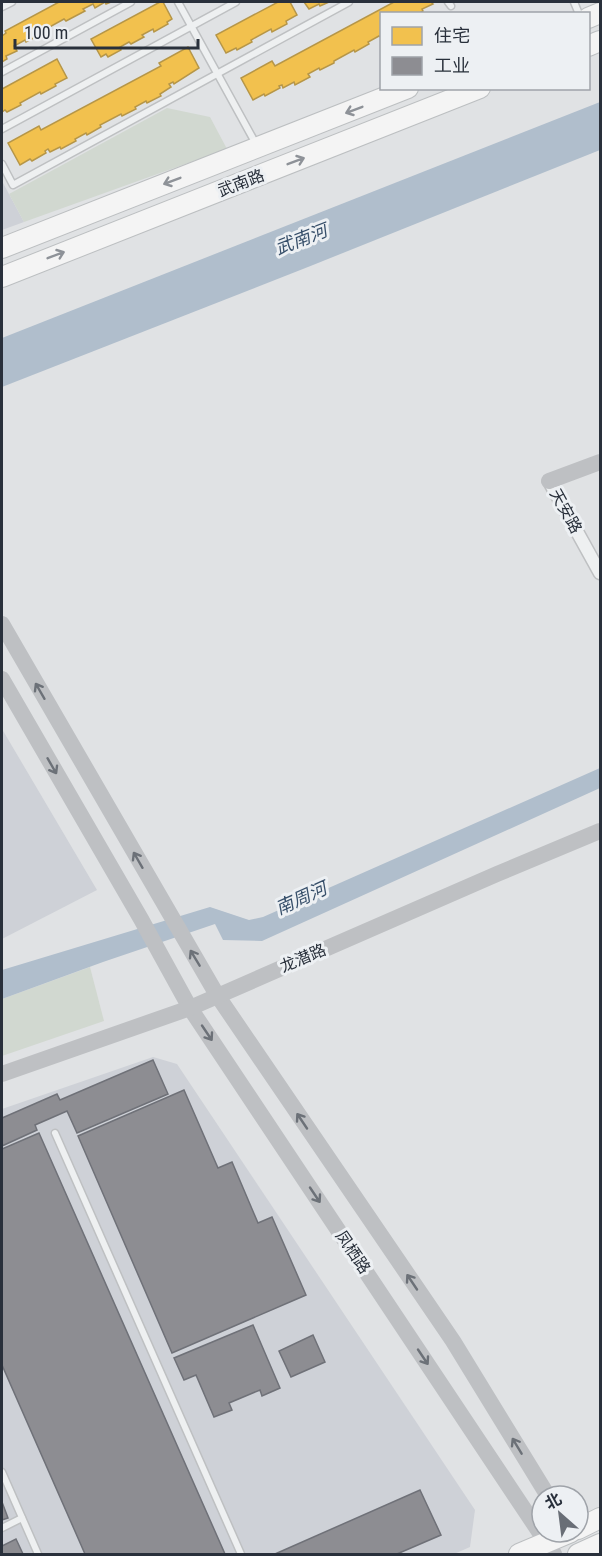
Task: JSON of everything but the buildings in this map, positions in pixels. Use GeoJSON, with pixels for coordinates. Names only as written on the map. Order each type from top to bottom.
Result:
{"type":"FeatureCollection","features":[{"type":"Feature","properties":{"kind":"main road","name":"武南路"},"geometry":{"type":"LineString","coordinates":[[2,248],[403,90]]}},
{"type":"Feature","properties":{"kind":"main road","name":"武南路"},"geometry":{"type":"LineString","coordinates":[[2,277],[475,90]]}},
{"type":"Feature","properties":{"kind":"main road"},"geometry":{"type":"LineString","coordinates":[[549,481],[600,462]]}},
{"type":"Feature","properties":{"kind":"main road","name":"凤栖路"},"geometry":{"type":"LineString","coordinates":[[2,624],[217,995],[453,1341],[541,1484]]}},
{"type":"Feature","properties":{"kind":"main road","name":"凤栖路"},"geometry":{"type":"LineString","coordinates":[[2,679],[190,1008],[550,1548]]}},
{"type":"Feature","properties":{"kind":"main road","name":"龙潜路"},"geometry":{"type":"LineString","coordinates":[[2,1074],[190,1008],[600,831]]}},
{"type":"Feature","properties":{"kind":"main road"},"geometry":{"type":"LineString","coordinates":[[519,1554],[550,1548]]}},
{"type":"Feature","properties":{"kind":"street","name":"天安路"},"geometry":{"type":"LineString","coordinates":[[549,481],[599,566]]}},
{"type":"Feature","properties":{"kind":"lane"},"geometry":{"type":"LineString","coordinates":[[2,7],[12,2]]}},
{"type":"Feature","properties":{"kind":"lane"},"geometry":{"type":"LineString","coordinates":[[2,72],[131,2]]}},
{"type":"Feature","properties":{"kind":"lane"},"geometry":{"type":"LineString","coordinates":[[178,2],[257,148]]}},
{"type":"Feature","properties":{"kind":"lane"},"geometry":{"type":"LineString","coordinates":[[2,129],[236,2]]}},
{"type":"Feature","properties":{"kind":"lane"},"geometry":{"type":"LineString","coordinates":[[2,164],[13,185],[349,2]]}},
{"type":"Feature","properties":{"kind":"lane"},"geometry":{"type":"LineString","coordinates":[[55,1132],[241,1554]]}},
{"type":"Feature","properties":{"kind":"lane"},"geometry":{"type":"LineString","coordinates":[[2,1472],[39,1554]]}},
{"type":"Feature","properties":{"kind":"lane"},"geometry":{"type":"LineString","coordinates":[[2,1528],[22,1518]]}},
{"type":"Feature","properties":{"kind":"shaded area"},"geometry":{"type":"Polygon","coordinates":[[[167,108],[210,117],[227,149],[24,222],[9,194],[167,108]]]}},
{"type":"Feature","properties":{"kind":"shaded area"},"geometry":{"type":"Polygon","coordinates":[[[2,181],[24,222],[2,230],[2,181]]]}},
{"type":"Feature","properties":{"kind":"shaded area"},"geometry":{"type":"Polygon","coordinates":[[[2,729],[97,890],[2,939],[2,729]]]}},
{"type":"Feature","properties":{"kind":"shaded area"},"geometry":{"type":"Polygon","coordinates":[[[90,967],[104,1021],[2,1056],[2,999],[90,967]]]}},
{"type":"Feature","properties":{"kind":"shaded area"},"geometry":{"type":"Polygon","coordinates":[[[153,1057],[177,1064],[475,1510],[470,1547],[454,1554],[2,1554],[2,1109],[153,1057]]]}},
{"type":"Feature","properties":{"kind":"water","name":"武南河"},"geometry":{"type":"Polygon","coordinates":[[[600,102],[600,150],[2,387],[2,338],[600,102]]]}},
{"type":"Feature","properties":{"kind":"water"},"geometry":{"type":"Polygon","coordinates":[[[600,768],[600,788],[262,941],[223,940],[215,924],[2,999],[2,970],[210,907],[249,920],[263,917],[600,768]]]}},
{"type":"Feature","properties":{"kind":"water label","name":"南周河"},"geometry":{"type":"Point","coordinates":[301,898]}}]}
